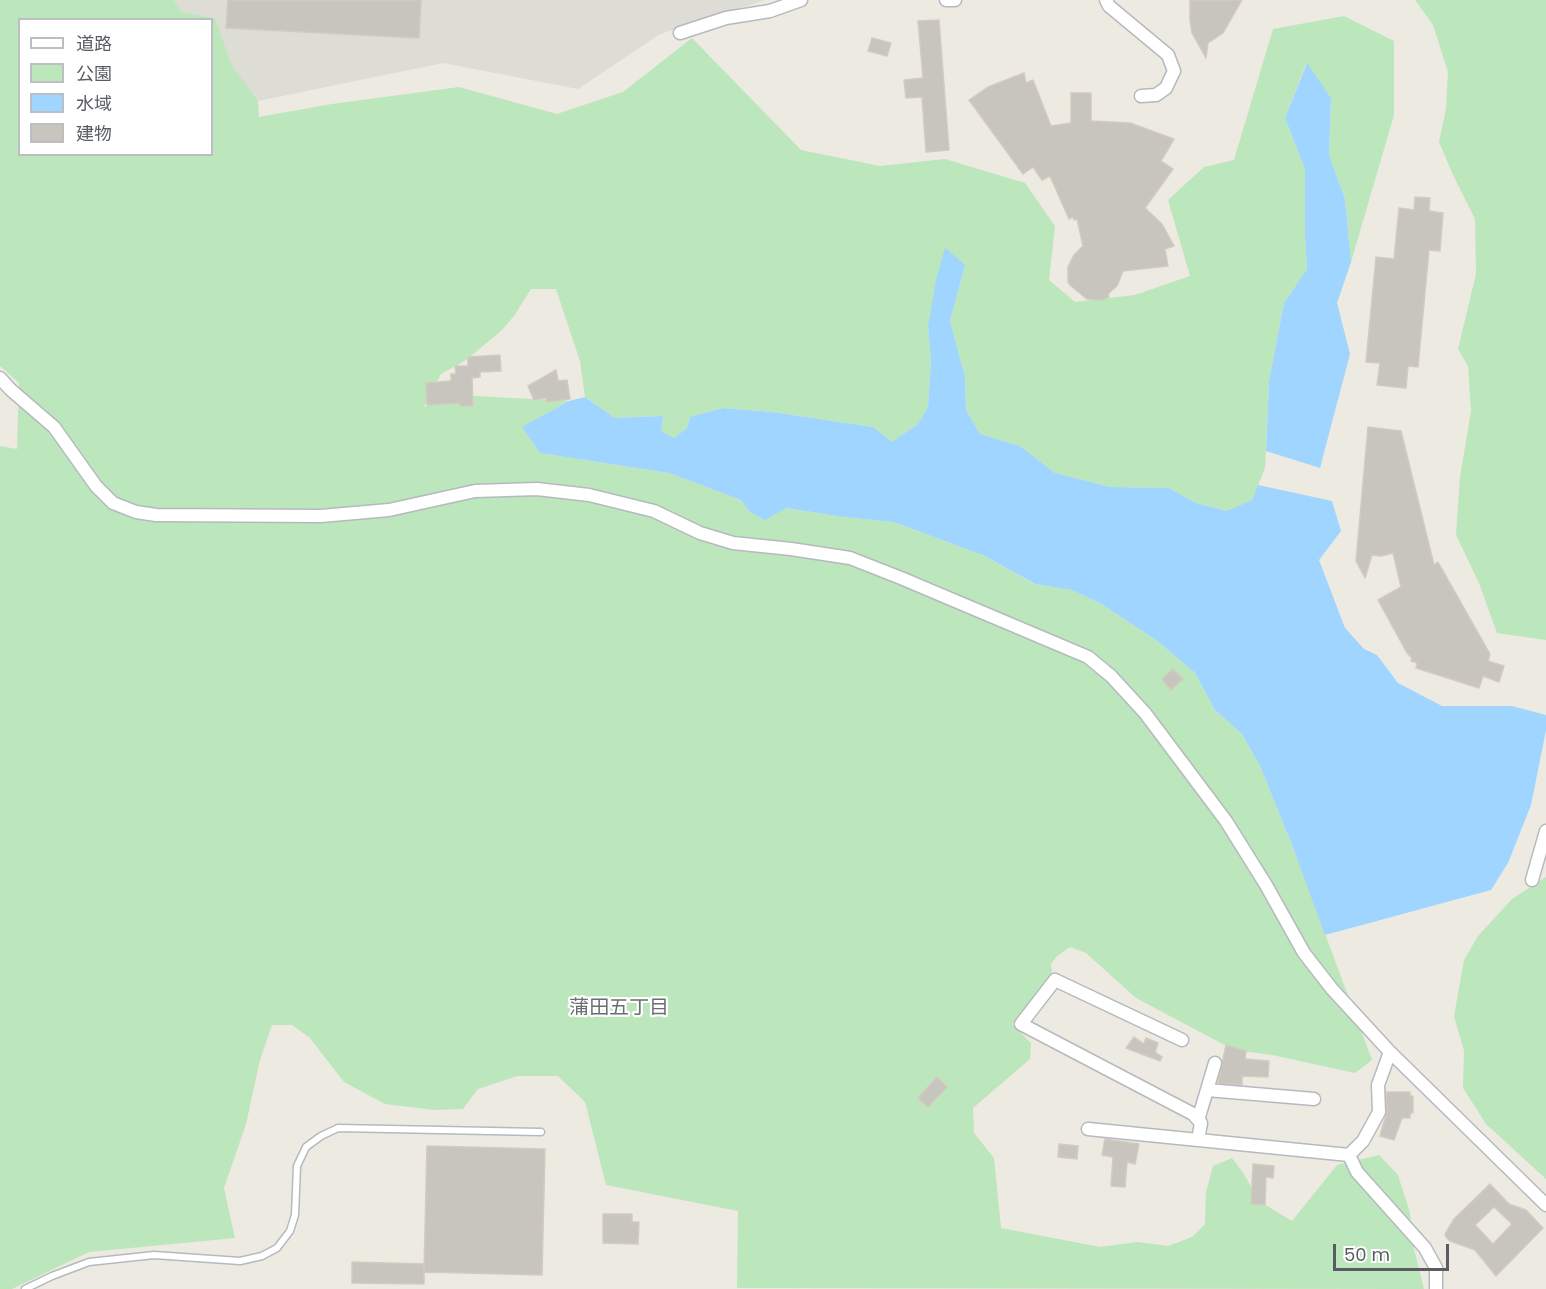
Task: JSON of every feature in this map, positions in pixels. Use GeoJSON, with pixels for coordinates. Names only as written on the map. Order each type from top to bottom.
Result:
{"type":"FeatureCollection","features":[{"type":"Feature","properties":{"kind":"street"},"geometry":{"type":"LineString","coordinates":[[680,33],[726,18],[770,11],[801,0]]}},
{"type":"Feature","properties":{"kind":"street"},"geometry":{"type":"LineString","coordinates":[[946,0],[955,0]]}},
{"type":"Feature","properties":{"kind":"street"},"geometry":{"type":"LineString","coordinates":[[1106,0],[1109,6],[1168,55],[1174,71],[1166,88],[1156,95],[1141,96]]}},
{"type":"Feature","properties":{"kind":"street"},"geometry":{"type":"LineString","coordinates":[[0,378],[54,427],[96,486],[113,503],[136,512],[156,515],[321,516],[389,510],[475,491],[537,489],[589,495],[654,511],[700,533],[733,543],[850,558],[1088,657],[1111,676],[1145,713],[1227,821],[1304,953],[1332,989],[1390,1052],[1546,1205]]}},
{"type":"Feature","properties":{"kind":"street"},"geometry":{"type":"LineString","coordinates":[[1532,880],[1546,831]]}},
{"type":"Feature","properties":{"kind":"street"},"geometry":{"type":"LineString","coordinates":[[1182,1040],[1054,980],[1021,1024],[1193,1114],[1201,1123],[1198,1140]]}},
{"type":"Feature","properties":{"kind":"street"},"geometry":{"type":"LineString","coordinates":[[1349,1155],[1370,1131],[1378,1112],[1378,1085],[1390,1052]]}},
{"type":"Feature","properties":{"kind":"street"},"geometry":{"type":"LineString","coordinates":[[1198,1119],[1215,1063]]}},
{"type":"Feature","properties":{"kind":"street"},"geometry":{"type":"LineString","coordinates":[[1207,1090],[1314,1099]]}},
{"type":"Feature","properties":{"kind":"street"},"geometry":{"type":"LineString","coordinates":[[1088,1129],[1349,1155]]}},
{"type":"Feature","properties":{"kind":"street"},"geometry":{"type":"LineString","coordinates":[[1349,1155],[1357,1172],[1425,1248],[1436,1268],[1436,1289]]}},
{"type":"Feature","properties":{"kind":"lane"},"geometry":{"type":"LineString","coordinates":[[25,1289],[90,1262],[154,1255],[240,1261],[262,1256],[277,1248],[290,1231],[295,1215],[297,1166],[306,1147],[321,1136],[338,1128],[541,1132]]}},
{"type":"Feature","properties":{"kind":"shaded area"},"geometry":{"type":"Polygon","coordinates":[[[174,0],[765,0],[660,34],[578,89],[443,63],[258,101],[232,65],[215,18],[181,12],[174,0]]]}},
{"type":"Feature","properties":{"kind":"green space"},"geometry":{"type":"Polygon","coordinates":[[[0,0],[174,0],[181,12],[215,18],[232,65],[258,101],[259,117],[332,104],[459,87],[557,114],[623,92],[692,38],[801,150],[880,166],[945,159],[1025,183],[1055,226],[1049,280],[1075,302],[1135,295],[1190,276],[1168,200],[1204,167],[1234,160],[1273,29],[1344,16],[1394,41],[1394,115],[1351,262],[1345,199],[1329,155],[1331,98],[1306,64],[1285,118],[1305,169],[1307,269],[1284,303],[1269,381],[1265,468],[1252,500],[1228,511],[1196,503],[1169,488],[1110,487],[1055,473],[1020,446],[980,434],[966,410],[965,377],[950,321],[965,265],[928,327],[931,361],[928,407],[918,424],[891,443],[873,427],[772,412],[723,408],[690,417],[687,428],[674,438],[660,431],[663,416],[615,418],[585,397],[580,361],[556,289],[531,289],[514,316],[501,331],[466,360],[441,374],[424,407],[456,395],[569,401],[523,427],[540,453],[669,473],[741,500],[750,512],[785,508],[894,522],[985,556],[1034,584],[1072,590],[1103,605],[1156,640],[1195,673],[1215,710],[1242,734],[1260,766],[1372,1060],[1355,1073],[1272,1055],[1234,1050],[1136,998],[1086,953],[1070,947],[1057,956],[1051,964],[1052,974],[1012,1024],[1031,1043],[1030,1059],[973,1108],[974,1133],[994,1158],[1001,1228],[1100,1247],[1138,1242],[1168,1246],[1192,1237],[1205,1224],[1206,1192],[1213,1166],[1232,1158],[1259,1201],[1292,1221],[1337,1165],[1379,1155],[1398,1175],[1410,1213],[1414,1249],[1424,1289],[737,1288],[738,1211],[606,1185],[585,1102],[558,1076],[517,1076],[478,1089],[463,1109],[435,1110],[385,1104],[344,1082],[310,1038],[292,1025],[272,1025],[260,1060],[246,1124],[224,1188],[235,1238],[89,1252],[12,1289],[0,1289],[0,446],[17,449],[19,383],[0,366],[0,0]]]}},
{"type":"Feature","properties":{"kind":"green space"},"geometry":{"type":"Polygon","coordinates":[[[1415,0],[1546,0],[1546,640],[1497,633],[1479,583],[1456,535],[1460,477],[1471,411],[1468,366],[1458,349],[1476,274],[1475,219],[1439,142],[1446,109],[1448,72],[1433,25],[1415,0]]]}},
{"type":"Feature","properties":{"kind":"green space"},"geometry":{"type":"Polygon","coordinates":[[[1546,877],[1546,1179],[1486,1124],[1463,1088],[1464,1051],[1454,1016],[1464,960],[1478,936],[1512,899],[1546,877]]]}},
{"type":"Feature","properties":{"kind":"water"},"geometry":{"type":"Polygon","coordinates":[[[1307,63],[1331,98],[1329,155],[1345,199],[1351,262],[1337,303],[1350,354],[1320,468],[1266,451],[1269,381],[1284,303],[1307,269],[1305,169],[1285,118],[1307,63]]]}},
{"type":"Feature","properties":{"kind":"water"},"geometry":{"type":"Polygon","coordinates":[[[945,248],[965,265],[950,321],[965,377],[966,410],[980,434],[1020,446],[1055,473],[1110,487],[1169,488],[1196,503],[1227,511],[1252,500],[1258,485],[1332,501],[1341,531],[1319,560],[1345,628],[1364,649],[1377,655],[1398,683],[1442,706],[1512,706],[1546,715],[1546,730],[1531,805],[1508,863],[1491,890],[1325,935],[1260,766],[1242,734],[1215,710],[1195,673],[1156,640],[1103,605],[1072,590],[1035,584],[985,556],[894,522],[786,508],[765,520],[750,512],[741,500],[669,473],[540,453],[522,427],[569,401],[585,397],[615,418],[663,416],[661,431],[674,438],[687,428],[690,417],[723,408],[772,412],[873,427],[892,442],[918,424],[928,407],[931,361],[928,327],[936,280],[945,248]]]}},
{"type":"Feature","properties":{"kind":"building"},"geometry":{"type":"Polygon","coordinates":[[[228,0],[421,0],[419,38],[226,28],[228,0]]]}},
{"type":"Feature","properties":{"kind":"building"},"geometry":{"type":"Polygon","coordinates":[[[1190,0],[1242,0],[1223,33],[1208,43],[1206,58],[1192,33],[1190,0]]]}},
{"type":"Feature","properties":{"kind":"building"},"geometry":{"type":"Polygon","coordinates":[[[939,20],[949,150],[926,152],[922,97],[906,98],[904,80],[923,78],[918,21],[939,20]]]}},
{"type":"Feature","properties":{"kind":"building"},"geometry":{"type":"Polygon","coordinates":[[[872,38],[891,43],[887,56],[868,51],[872,38]]]}},
{"type":"Feature","properties":{"kind":"building"},"geometry":{"type":"Polygon","coordinates":[[[1024,73],[1026,83],[1033,80],[1051,126],[1071,123],[1071,93],[1091,93],[1091,121],[1130,123],[1174,139],[1161,161],[1173,169],[1145,208],[1162,224],[1174,246],[1165,249],[1168,266],[1123,271],[1117,286],[1108,294],[1109,297],[1102,300],[1087,299],[1068,282],[1068,267],[1074,255],[1083,246],[1077,219],[1074,220],[1073,217],[1069,219],[1050,176],[1042,180],[1033,167],[1023,174],[969,100],[988,87],[1024,73]]]}},
{"type":"Feature","properties":{"kind":"building"},"geometry":{"type":"Polygon","coordinates":[[[1415,197],[1430,198],[1429,211],[1443,213],[1440,251],[1429,250],[1418,367],[1408,366],[1406,388],[1377,385],[1380,363],[1366,362],[1376,257],[1394,259],[1399,208],[1414,210],[1415,197]]]}},
{"type":"Feature","properties":{"kind":"building"},"geometry":{"type":"Polygon","coordinates":[[[500,355],[501,371],[480,372],[480,377],[472,378],[473,406],[460,406],[460,403],[427,405],[426,383],[451,381],[451,374],[456,374],[455,366],[468,366],[468,357],[500,355]]]}},
{"type":"Feature","properties":{"kind":"building"},"geometry":{"type":"Polygon","coordinates":[[[556,370],[558,381],[567,380],[570,399],[546,402],[546,398],[534,400],[528,386],[556,370]]]}},
{"type":"Feature","properties":{"kind":"building"},"geometry":{"type":"Polygon","coordinates":[[[1368,427],[1401,431],[1434,565],[1438,562],[1490,654],[1488,661],[1504,666],[1499,682],[1483,676],[1479,688],[1416,668],[1417,663],[1411,661],[1412,658],[1378,600],[1401,587],[1393,553],[1381,556],[1372,555],[1365,578],[1356,561],[1368,427]]]}},
{"type":"Feature","properties":{"kind":"building"},"geometry":{"type":"Polygon","coordinates":[[[1173,669],[1183,679],[1171,690],[1162,679],[1173,669]]]}},
{"type":"Feature","properties":{"kind":"building"},"geometry":{"type":"Polygon","coordinates":[[[1134,1037],[1144,1044],[1146,1038],[1158,1043],[1155,1052],[1162,1057],[1160,1061],[1126,1048],[1134,1037]]]}},
{"type":"Feature","properties":{"kind":"building"},"geometry":{"type":"Polygon","coordinates":[[[1226,1045],[1246,1051],[1245,1059],[1269,1061],[1268,1077],[1242,1076],[1242,1085],[1218,1083],[1226,1045]]]}},
{"type":"Feature","properties":{"kind":"building"},"geometry":{"type":"Polygon","coordinates":[[[937,1077],[947,1087],[928,1107],[918,1098],[937,1077]]]}},
{"type":"Feature","properties":{"kind":"building"},"geometry":{"type":"Polygon","coordinates":[[[1386,1092],[1410,1092],[1410,1096],[1413,1096],[1413,1113],[1410,1113],[1410,1118],[1402,1118],[1394,1140],[1380,1136],[1387,1112],[1386,1092]]]}},
{"type":"Feature","properties":{"kind":"building"},"geometry":{"type":"Polygon","coordinates":[[[1105,1139],[1139,1144],[1135,1164],[1127,1162],[1125,1187],[1111,1186],[1113,1157],[1102,1155],[1105,1139]]]}},
{"type":"Feature","properties":{"kind":"building"},"geometry":{"type":"Polygon","coordinates":[[[1059,1144],[1078,1146],[1077,1159],[1058,1157],[1059,1144]]]}},
{"type":"Feature","properties":{"kind":"building"},"geometry":{"type":"Polygon","coordinates":[[[427,1146],[545,1149],[542,1275],[424,1272],[427,1146]]]}},
{"type":"Feature","properties":{"kind":"building"},"geometry":{"type":"Polygon","coordinates":[[[1253,1164],[1274,1166],[1273,1178],[1266,1177],[1265,1205],[1251,1204],[1253,1164]]]}},
{"type":"Feature","properties":{"kind":"building"},"geometry":{"type":"Polygon","coordinates":[[[1490,1184],[1509,1204],[1526,1210],[1543,1228],[1496,1276],[1475,1250],[1450,1241],[1446,1237],[1445,1234],[1454,1219],[1490,1184]],[[1494,1207],[1475,1225],[1493,1244],[1512,1224],[1494,1207]]]}},
{"type":"Feature","properties":{"kind":"building"},"geometry":{"type":"Polygon","coordinates":[[[603,1214],[632,1214],[632,1222],[639,1222],[638,1244],[603,1243],[603,1214]]]}},
{"type":"Feature","properties":{"kind":"building"},"geometry":{"type":"Polygon","coordinates":[[[352,1262],[424,1264],[424,1284],[352,1283],[352,1262]]]}},
{"type":"Feature","properties":{"kind":"district","name":"蒲田五丁目"},"geometry":{"type":"Point","coordinates":[619,1009]}}]}
